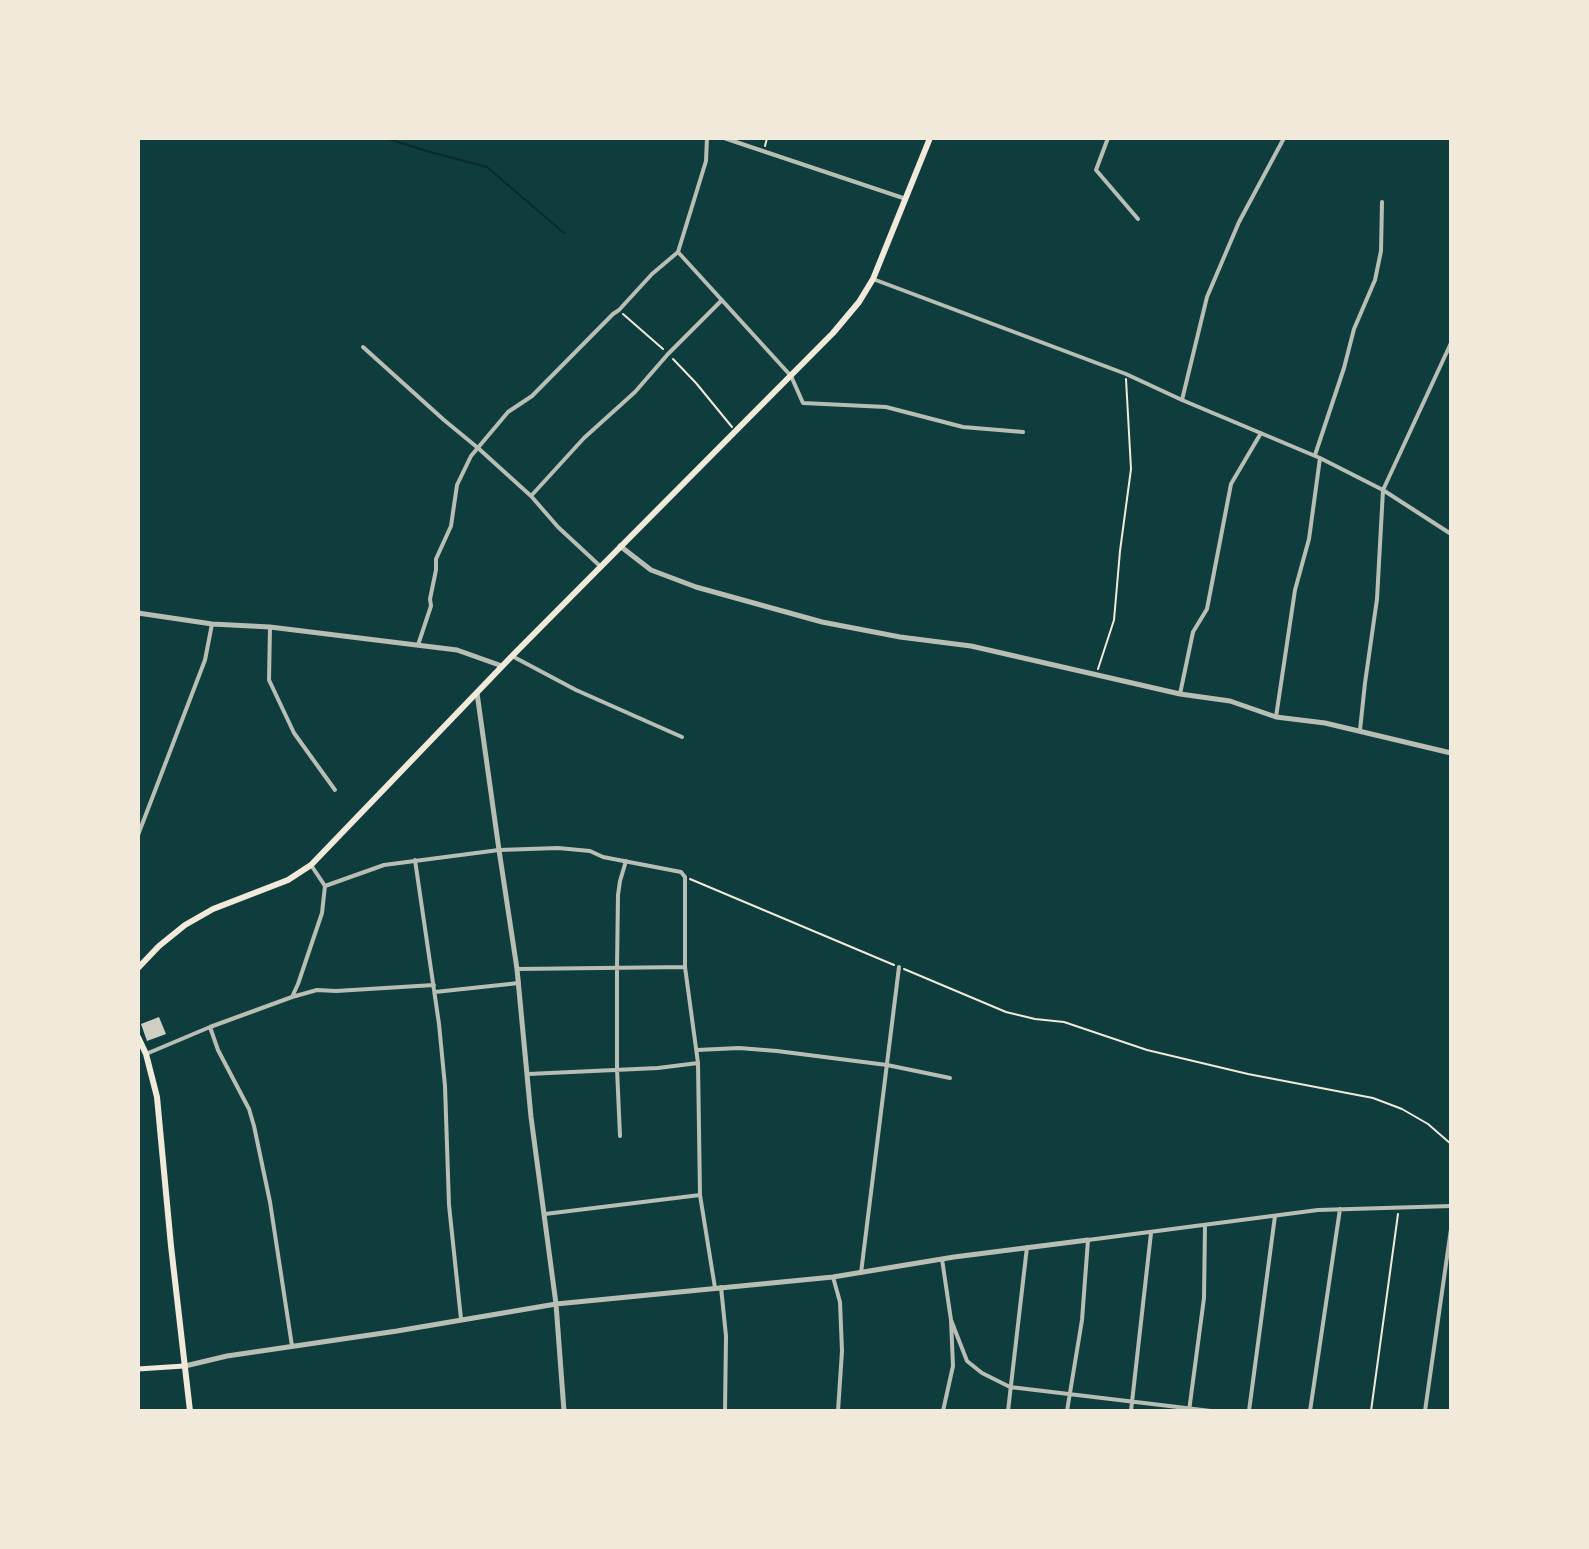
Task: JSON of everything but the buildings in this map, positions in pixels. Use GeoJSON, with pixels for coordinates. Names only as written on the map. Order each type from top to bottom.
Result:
{"type":"FeatureCollection","features":[{"type":"Feature","properties":{"kind":"main road"},"geometry":{"type":"LineString","coordinates":[[138,966],[185,925],[213,909],[288,880],[311,865],[600,566],[833,333],[859,302],[873,279],[930,138]]}},
{"type":"Feature","properties":{"kind":"main road"},"geometry":{"type":"LineString","coordinates":[[138,1037],[146,1054],[157,1097],[190,1411]]}},
{"type":"Feature","properties":{"kind":"main road"},"geometry":{"type":"LineString","coordinates":[[138,1369],[184,1366]]}},
{"type":"Feature","properties":{"kind":"street"},"geometry":{"type":"LineString","coordinates":[[418,645],[431,606],[436,559],[451,526],[457,485],[471,456],[508,412],[532,396],[652,274],[678,252],[706,161],[707,138]]}},
{"type":"Feature","properties":{"kind":"street"},"geometry":{"type":"LineString","coordinates":[[724,138],[906,199]]}},
{"type":"Feature","properties":{"kind":"street"},"geometry":{"type":"LineString","coordinates":[[1108,138],[1096,170],[1138,219]]}},
{"type":"Feature","properties":{"kind":"street"},"geometry":{"type":"LineString","coordinates":[[1182,400],[1207,297],[1239,222],[1284,138]]}},
{"type":"Feature","properties":{"kind":"street"},"geometry":{"type":"LineString","coordinates":[[1276,717],[1295,590],[1309,539],[1318,457],[1354,329],[1375,280],[1381,251],[1382,202]]}},
{"type":"Feature","properties":{"kind":"street"},"geometry":{"type":"LineString","coordinates":[[678,252],[791,376],[803,403],[886,407],[963,427],[1023,432]]}},
{"type":"Feature","properties":{"kind":"street"},"geometry":{"type":"LineString","coordinates":[[873,279],[1126,374],[1318,457],[1383,490],[1451,534]]}},
{"type":"Feature","properties":{"kind":"street"},"geometry":{"type":"LineString","coordinates":[[531,496],[584,438],[635,392],[722,300]]}},
{"type":"Feature","properties":{"kind":"street"},"geometry":{"type":"LineString","coordinates":[[1360,730],[1377,599],[1383,490],[1451,343]]}},
{"type":"Feature","properties":{"kind":"street"},"geometry":{"type":"LineString","coordinates":[[363,347],[531,496],[558,527],[600,566]]}},
{"type":"Feature","properties":{"kind":"street"},"geometry":{"type":"LineString","coordinates":[[1180,694],[1193,632],[1207,609],[1231,484],[1261,433]]}},
{"type":"Feature","properties":{"kind":"street"},"geometry":{"type":"LineString","coordinates":[[620,546],[651,570],[696,587],[822,622],[900,637],[971,646],[1180,694],[1230,701],[1276,717],[1360,730],[1451,753]]}},
{"type":"Feature","properties":{"kind":"street"},"geometry":{"type":"LineString","coordinates":[[138,613],[212,624],[270,627],[457,650],[502,666]]}},
{"type":"Feature","properties":{"kind":"street"},"geometry":{"type":"LineString","coordinates":[[138,835],[205,660],[212,624]]}},
{"type":"Feature","properties":{"kind":"street"},"geometry":{"type":"LineString","coordinates":[[270,627],[269,680],[294,733],[335,790]]}},
{"type":"Feature","properties":{"kind":"street"},"geometry":{"type":"LineString","coordinates":[[512,656],[576,690],[682,737]]}},
{"type":"Feature","properties":{"kind":"street"},"geometry":{"type":"LineString","coordinates":[[477,693],[519,983],[531,1117],[556,1304],[564,1411]]}},
{"type":"Feature","properties":{"kind":"street"},"geometry":{"type":"LineString","coordinates":[[325,886],[384,865],[499,850],[558,848],[590,851],[603,857],[681,872],[685,877],[685,967],[698,1063],[700,1195],[726,1336],[725,1411]]}},
{"type":"Feature","properties":{"kind":"street"},"geometry":{"type":"LineString","coordinates":[[415,860],[445,1086],[449,1205],[461,1319]]}},
{"type":"Feature","properties":{"kind":"street"},"geometry":{"type":"LineString","coordinates":[[620,1136],[617,1069],[618,895],[626,861]]}},
{"type":"Feature","properties":{"kind":"street"},"geometry":{"type":"LineString","coordinates":[[292,997],[322,913],[325,886],[311,865]]}},
{"type":"Feature","properties":{"kind":"street"},"geometry":{"type":"LineString","coordinates":[[517,969],[685,967]]}},
{"type":"Feature","properties":{"kind":"street"},"geometry":{"type":"LineString","coordinates":[[861,1273],[899,967]]}},
{"type":"Feature","properties":{"kind":"street"},"geometry":{"type":"LineString","coordinates":[[146,1054],[210,1027],[317,990],[519,983]]}},
{"type":"Feature","properties":{"kind":"street"},"geometry":{"type":"LineString","coordinates":[[210,1027],[254,1126],[270,1202],[292,1346]]}},
{"type":"Feature","properties":{"kind":"street"},"geometry":{"type":"LineString","coordinates":[[697,1050],[739,1048],[777,1051],[887,1065],[950,1078]]}},
{"type":"Feature","properties":{"kind":"street"},"geometry":{"type":"LineString","coordinates":[[528,1074],[698,1063]]}},
{"type":"Feature","properties":{"kind":"street"},"geometry":{"type":"LineString","coordinates":[[545,1214],[700,1195]]}},
{"type":"Feature","properties":{"kind":"street"},"geometry":{"type":"LineString","coordinates":[[184,1366],[227,1356],[556,1304],[833,1277],[1027,1247],[1275,1216],[1340,1209],[1451,1206]]}},
{"type":"Feature","properties":{"kind":"street"},"geometry":{"type":"LineString","coordinates":[[1310,1411],[1340,1209]]}},
{"type":"Feature","properties":{"kind":"street"},"geometry":{"type":"LineString","coordinates":[[1249,1411],[1275,1216]]}},
{"type":"Feature","properties":{"kind":"street"},"geometry":{"type":"LineString","coordinates":[[1189,1410],[1204,1298],[1205,1225]]}},
{"type":"Feature","properties":{"kind":"street"},"geometry":{"type":"LineString","coordinates":[[1425,1411],[1451,1229]]}},
{"type":"Feature","properties":{"kind":"street"},"geometry":{"type":"LineString","coordinates":[[1131,1411],[1151,1233]]}},
{"type":"Feature","properties":{"kind":"street"},"geometry":{"type":"LineString","coordinates":[[1067,1411],[1082,1320],[1088,1240]]}},
{"type":"Feature","properties":{"kind":"street"},"geometry":{"type":"LineString","coordinates":[[1008,1411],[1027,1247]]}},
{"type":"Feature","properties":{"kind":"street"},"geometry":{"type":"LineString","coordinates":[[942,1259],[951,1320],[953,1366],[943,1411]]}},
{"type":"Feature","properties":{"kind":"street"},"geometry":{"type":"LineString","coordinates":[[833,1277],[840,1302],[842,1351],[838,1411]]}},
{"type":"Feature","properties":{"kind":"street"},"geometry":{"type":"LineString","coordinates":[[951,1320],[967,1361],[982,1373],[1010,1387],[1211,1411]]}},
{"type":"Feature","properties":{"kind":"path"},"geometry":{"type":"LineString","coordinates":[[763,151],[767,138]]}},
{"type":"Feature","properties":{"kind":"path"},"geometry":{"type":"LineString","coordinates":[[619,310],[690,375],[736,431]]}},
{"type":"Feature","properties":{"kind":"path"},"geometry":{"type":"LineString","coordinates":[[1096,675],[1114,620],[1131,469],[1126,374]]}},
{"type":"Feature","properties":{"kind":"path"},"geometry":{"type":"LineString","coordinates":[[685,877],[1006,1012],[1064,1022],[1147,1050],[1248,1074],[1373,1098],[1402,1109],[1428,1124],[1451,1144]]}},
{"type":"Feature","properties":{"kind":"path"},"geometry":{"type":"LineString","coordinates":[[1371,1411],[1399,1208]]}},
{"type":"Feature","properties":{"kind":"waterway"},"geometry":{"type":"LineString","coordinates":[[385,138],[487,167],[564,233]]}}]}
